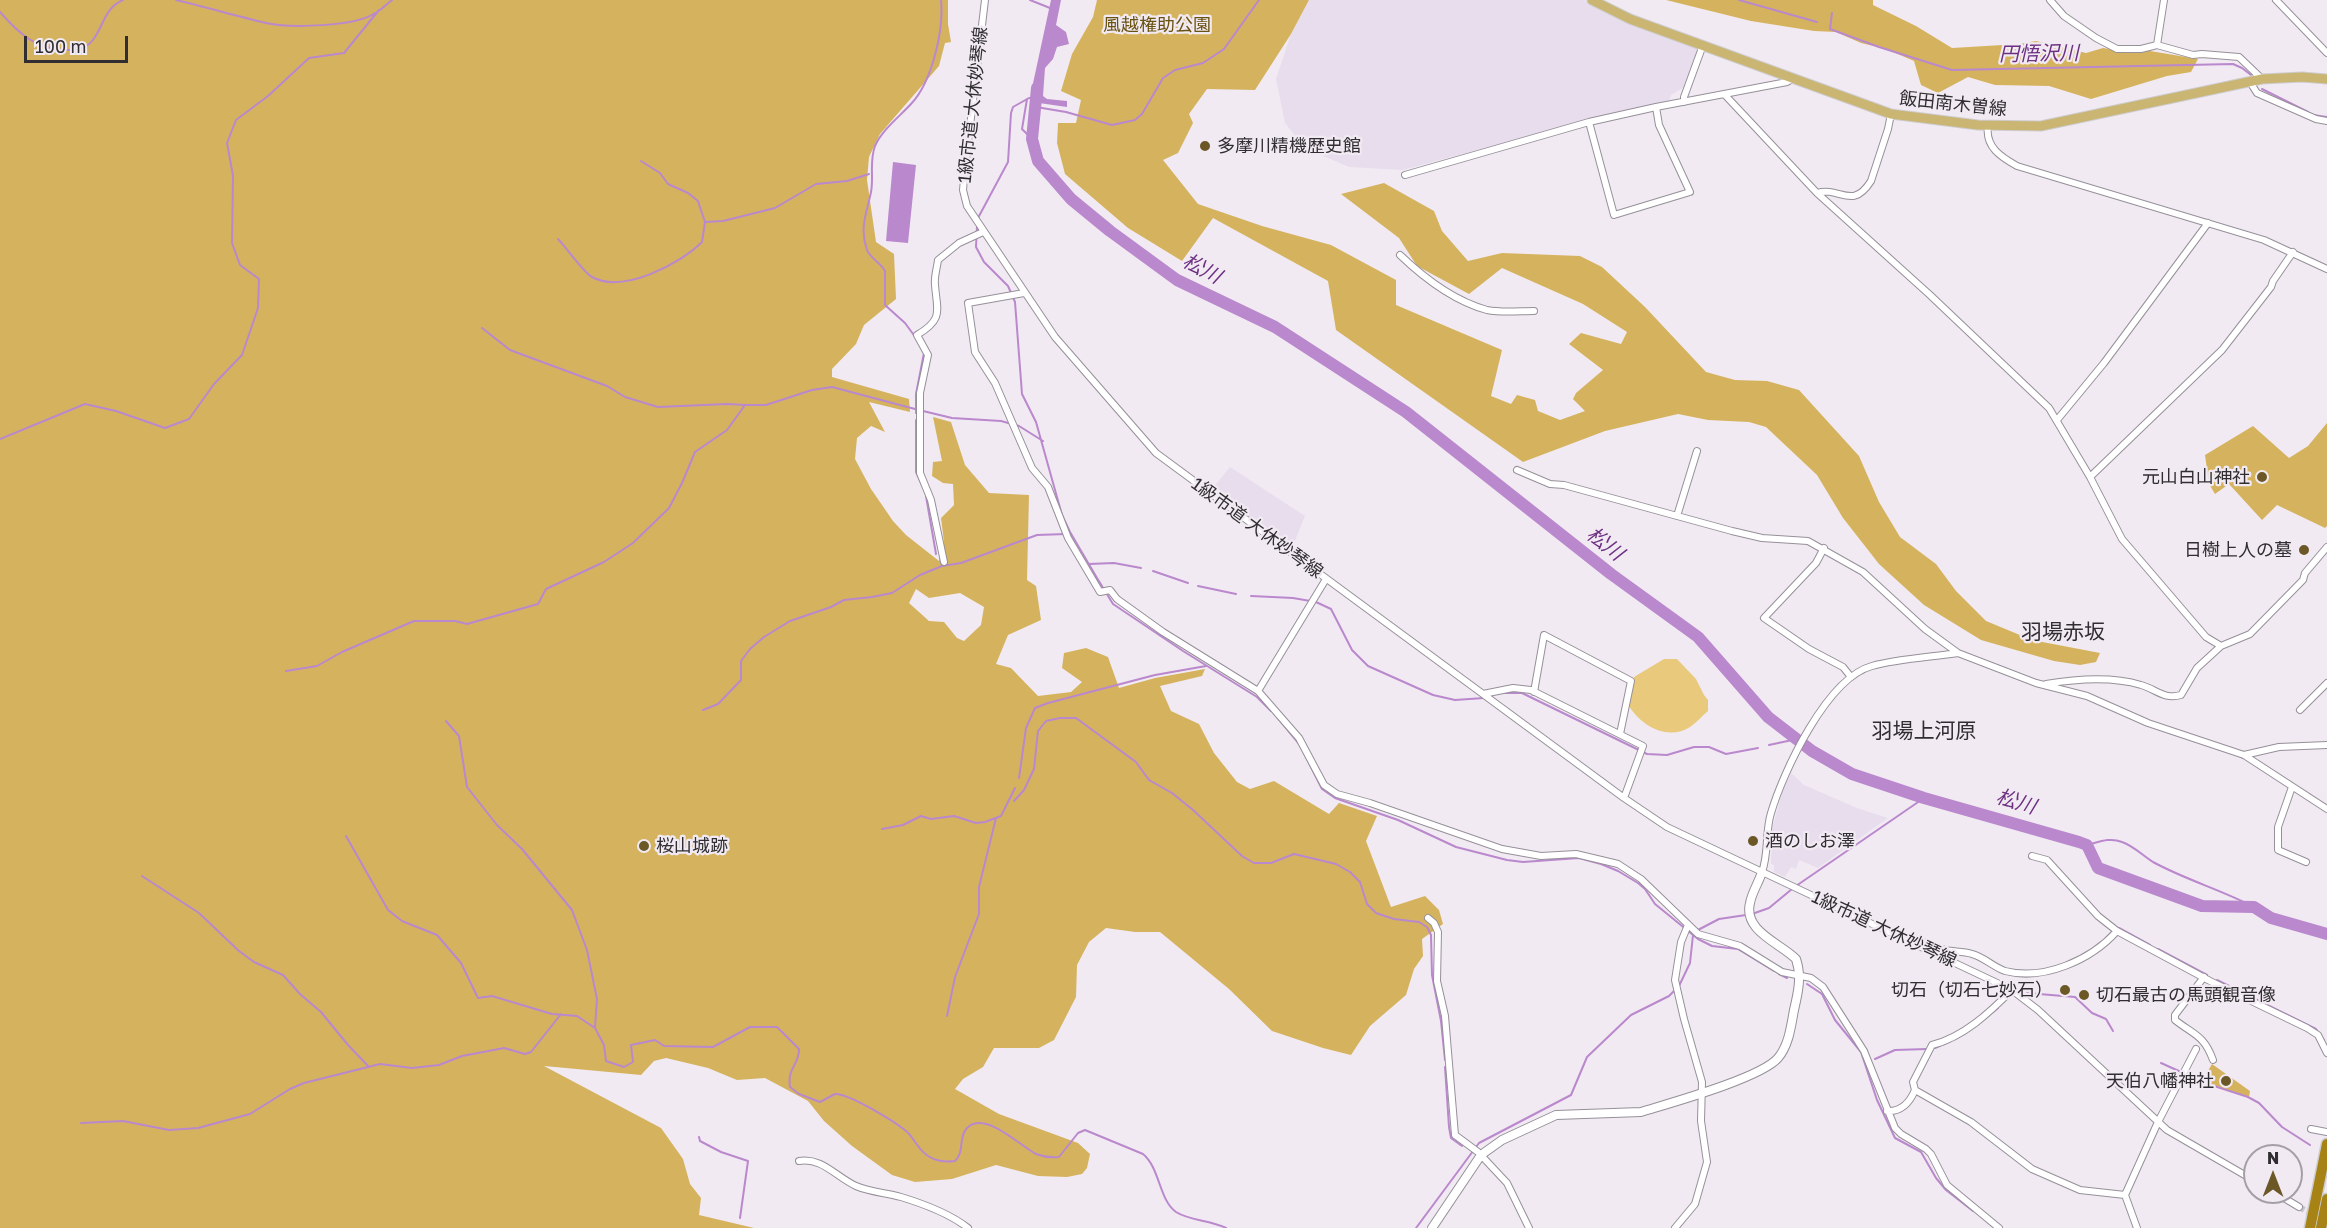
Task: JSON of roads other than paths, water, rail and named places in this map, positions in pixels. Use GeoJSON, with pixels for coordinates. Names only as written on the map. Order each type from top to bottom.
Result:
{"type":"FeatureCollection","features":[{"type":"Feature","properties":{"kind":"highway"},"geometry":{"type":"LineString","coordinates":[[2310,1228],[2327,1145]]}},
{"type":"Feature","properties":{"kind":"highway"},"geometry":{"type":"LineString","coordinates":[[2321,1228],[2327,1199]]}},
{"type":"Feature","properties":{"kind":"main road","name":"飯田南木曽線"},"geometry":{"type":"LineString","coordinates":[[1592,0],[1630,18],[1891,114],[1988,126],[2041,126],[2262,79],[2327,78]]}},
{"type":"Feature","properties":{"kind":"street","name":"1級市道 大休妙琴線"},"geometry":{"type":"LineString","coordinates":[[985,0],[963,190],[967,206],[1020,294],[1156,453],[1624,798],[1667,827],[2012,990],[2038,1010],[2167,1130],[2243,1174]]}},
{"type":"Feature","properties":{"kind":"street"},"geometry":{"type":"LineString","coordinates":[[2050,0],[2064,16],[2108,45],[2118,49],[2132,50],[2157,45],[2193,55],[2239,57],[2262,79]]}},
{"type":"Feature","properties":{"kind":"street"},"geometry":{"type":"LineString","coordinates":[[2157,45],[2164,0]]}},
{"type":"Feature","properties":{"kind":"street"},"geometry":{"type":"LineString","coordinates":[[2276,0],[2327,52]]}},
{"type":"Feature","properties":{"kind":"street"},"geometry":{"type":"LineString","coordinates":[[1684,102],[1703,45]]}},
{"type":"Feature","properties":{"kind":"street"},"geometry":{"type":"LineString","coordinates":[[1405,175],[1486,150],[1589,123],[1656,107],[1787,82],[1794,78]]}},
{"type":"Feature","properties":{"kind":"street"},"geometry":{"type":"LineString","coordinates":[[2250,82],[2257,93],[2316,119],[2327,121]]}},
{"type":"Feature","properties":{"kind":"street"},"geometry":{"type":"LineString","coordinates":[[1725,95],[1817,193],[1930,295],[2049,408],[2090,477],[2122,539],[2206,637],[2222,646]]}},
{"type":"Feature","properties":{"kind":"street"},"geometry":{"type":"LineString","coordinates":[[1589,123],[1614,215],[1690,192],[1659,124],[1656,107]]}},
{"type":"Feature","properties":{"kind":"street"},"geometry":{"type":"LineString","coordinates":[[1817,193],[1827,191],[1852,197],[1862,193],[1871,181],[1891,114]]}},
{"type":"Feature","properties":{"kind":"street"},"geometry":{"type":"LineString","coordinates":[[1988,126],[1989,140],[1998,155],[2017,166],[2264,240],[2327,268]]}},
{"type":"Feature","properties":{"kind":"street"},"geometry":{"type":"LineString","coordinates":[[2057,420],[2208,223]]}},
{"type":"Feature","properties":{"kind":"street"},"geometry":{"type":"LineString","coordinates":[[944,562],[931,500],[920,473],[919,406],[928,355],[917,335],[934,322],[938,312],[939,302],[935,284],[938,260],[950,249],[981,231]]}},
{"type":"Feature","properties":{"kind":"street"},"geometry":{"type":"LineString","coordinates":[[2090,477],[2222,350],[2271,287],[2273,280],[2293,252]]}},
{"type":"Feature","properties":{"kind":"street"},"geometry":{"type":"LineString","coordinates":[[1400,255],[1422,276],[1469,303],[1488,310],[1534,311]]}},
{"type":"Feature","properties":{"kind":"street"},"geometry":{"type":"LineString","coordinates":[[1020,294],[968,303],[975,352],[995,383],[1032,468],[1048,487],[1066,535],[1100,591],[1110,590],[1118,599],[1163,632],[1258,691],[1299,738],[1324,784],[1337,794],[1370,803],[1502,849],[1541,856],[1576,854],[1602,858],[1618,864],[1641,879],[1691,930],[1740,946],[1782,972],[1811,978],[1823,987],[1864,1052],[1895,1128],[1931,1154],[1947,1185],[1999,1228]]}},
{"type":"Feature","properties":{"kind":"street"},"geometry":{"type":"LineString","coordinates":[[1677,516],[1697,451]]}},
{"type":"Feature","properties":{"kind":"street"},"geometry":{"type":"LineString","coordinates":[[1517,470],[1550,484],[1762,538],[1808,541],[1863,572],[1925,629],[1958,653],[2042,684],[2087,696],[2148,723],[2244,755],[2327,809]]}},
{"type":"Feature","properties":{"kind":"street"},"geometry":{"type":"LineString","coordinates":[[2042,684],[2115,680],[2142,685],[2164,696],[2174,697],[2185,691],[2198,668],[2222,646],[2245,637],[2258,627],[2303,580],[2305,573],[2327,547]]}},
{"type":"Feature","properties":{"kind":"street"},"geometry":{"type":"LineString","coordinates":[[1824,548],[1816,563],[1764,618],[1809,649],[1843,667],[1851,677]]}},
{"type":"Feature","properties":{"kind":"street"},"geometry":{"type":"LineString","coordinates":[[1258,691],[1326,579]]}},
{"type":"Feature","properties":{"kind":"street"},"geometry":{"type":"LineString","coordinates":[[1534,692],[1544,635],[1631,681],[1620,734]]}},
{"type":"Feature","properties":{"kind":"street"},"geometry":{"type":"LineString","coordinates":[[1432,1228],[1479,1153],[1502,1140],[1556,1115],[1630,1114],[1700,1093],[1761,1071],[1778,1058],[1786,1046],[1790,1031],[1799,976],[1796,959],[1755,928],[1749,914],[1749,905],[1762,872],[1767,853],[1770,815],[1782,780],[1831,697],[1851,677],[1872,666],[1958,653]]}},
{"type":"Feature","properties":{"kind":"street"},"geometry":{"type":"LineString","coordinates":[[2300,710],[2327,683]]}},
{"type":"Feature","properties":{"kind":"street"},"geometry":{"type":"LineString","coordinates":[[1483,694],[1514,688],[1534,692],[1642,746],[1624,798]]}},
{"type":"Feature","properties":{"kind":"street"},"geometry":{"type":"LineString","coordinates":[[2244,755],[2279,747],[2327,745]]}},
{"type":"Feature","properties":{"kind":"street"},"geometry":{"type":"LineString","coordinates":[[2292,787],[2278,827],[2278,850],[2306,862]]}},
{"type":"Feature","properties":{"kind":"street"},"geometry":{"type":"LineString","coordinates":[[2032,856],[2047,860],[2098,916],[2117,931],[2204,978],[2307,1028],[2318,1035],[2327,1053]]}},
{"type":"Feature","properties":{"kind":"street"},"geometry":{"type":"LineString","coordinates":[[1428,918],[1434,923],[1438,932],[1437,981],[1445,1017],[1455,1135],[1479,1153],[1507,1183],[1529,1228]]}},
{"type":"Feature","properties":{"kind":"street"},"geometry":{"type":"LineString","coordinates":[[1675,1228],[1695,1204],[1707,1162],[1701,1121],[1702,1082],[1676,985],[1681,942],[1691,930]]}},
{"type":"Feature","properties":{"kind":"street"},"geometry":{"type":"LineString","coordinates":[[1901,936],[1945,950],[1973,954],[2002,970],[2026,973],[2061,967],[2077,960],[2094,952],[2117,931]]}},
{"type":"Feature","properties":{"kind":"street"},"geometry":{"type":"LineString","coordinates":[[2204,978],[2175,1015],[2175,1020],[2198,1035],[2207,1045],[2212,1060]]}},
{"type":"Feature","properties":{"kind":"street"},"geometry":{"type":"LineString","coordinates":[[1887,1111],[1894,1112],[1908,1103],[1915,1090],[1913,1082],[1932,1045],[1952,1039],[1990,1012],[2012,990]]}},
{"type":"Feature","properties":{"kind":"street"},"geometry":{"type":"LineString","coordinates":[[2137,1228],[2126,1195],[2158,1122],[2196,1049]]}},
{"type":"Feature","properties":{"kind":"street"},"geometry":{"type":"LineString","coordinates":[[1915,1090],[1980,1129],[2032,1169],[2080,1190],[2126,1195]]}},
{"type":"Feature","properties":{"kind":"street"},"geometry":{"type":"LineString","coordinates":[[2311,1129],[2327,1132]]}},
{"type":"Feature","properties":{"kind":"street"},"geometry":{"type":"LineString","coordinates":[[799,1161],[809,1159],[819,1162],[857,1186],[921,1204],[968,1228]]}},
{"type":"Feature","properties":{"kind":"street"},"geometry":{"type":"LineString","coordinates":[[2294,1204],[2299,1207]]}},
{"type":"Feature","properties":{"kind":"waterway"},"geometry":{"type":"LineString","coordinates":[[0,12],[22,34],[38,44],[56,49],[76,50],[92,41],[109,11],[123,0]]}},
{"type":"Feature","properties":{"kind":"waterway"},"geometry":{"type":"LineString","coordinates":[[176,0],[266,23],[290,26],[338,24],[366,18],[375,13]]}},
{"type":"Feature","properties":{"kind":"waterway"},"geometry":{"type":"LineString","coordinates":[[380,10],[392,0]]}},
{"type":"Feature","properties":{"kind":"waterway"},"geometry":{"type":"LineString","coordinates":[[916,338],[905,323],[885,305],[885,271],[867,250],[864,227],[872,186],[872,158],[875,146],[886,129],[911,104],[925,83],[935,55],[941,26],[941,0]]}},
{"type":"Feature","properties":{"kind":"waterway"},"geometry":{"type":"LineString","coordinates":[[1030,0],[1050,8]]}},
{"type":"Feature","properties":{"kind":"waterway"},"geometry":{"type":"LineString","coordinates":[[1036,107],[1066,112],[1112,125],[1135,120],[1142,114],[1163,78],[1175,70],[1203,63],[1224,49],[1259,0]]}},
{"type":"Feature","properties":{"kind":"waterway","name":"円悟沢川"},"geometry":{"type":"LineString","coordinates":[[1739,0],[1817,22]]}},
{"type":"Feature","properties":{"kind":"waterway"},"geometry":{"type":"LineString","coordinates":[[0,439],[85,404],[116,411],[165,428],[189,419],[214,384],[242,355],[258,308],[259,279],[240,265],[232,243],[233,176],[227,143],[236,120],[268,96],[309,58],[344,53],[379,10]]}},
{"type":"Feature","properties":{"kind":"waterway","name":"円悟沢川"},"geometry":{"type":"LineString","coordinates":[[1832,13],[1830,29],[1952,70],[2233,64],[2251,75]]}},
{"type":"Feature","properties":{"kind":"waterway","name":"松川"},"geometry":{"type":"LineString","coordinates":[[1037,88],[1032,139],[1038,161],[1071,199],[1177,280],[1275,327],[1406,412],[1611,574],[1698,637],[1768,717],[1812,751],[1852,774],[1924,798],[2087,845],[2098,868],[2202,906],[2254,907],[2271,918],[2327,934]]}},
{"type":"Feature","properties":{"kind":"waterway","name":"円悟沢川"},"geometry":{"type":"LineString","coordinates":[[2262,89],[2308,112]]}},
{"type":"Feature","properties":{"kind":"waterway"},"geometry":{"type":"LineString","coordinates":[[978,218],[1008,162],[1013,107],[1033,98]]}},
{"type":"Feature","properties":{"kind":"waterway"},"geometry":{"type":"LineString","coordinates":[[1027,99],[1022,129],[1032,139]]}},
{"type":"Feature","properties":{"kind":"waterway","name":"円悟沢川"},"geometry":{"type":"LineString","coordinates":[[2313,115],[2327,117]]}},
{"type":"Feature","properties":{"kind":"waterway"},"geometry":{"type":"LineString","coordinates":[[558,239],[592,277],[619,282],[635,279],[666,267],[702,242],[705,222],[698,201],[688,193],[668,184],[660,173],[641,161]]}},
{"type":"Feature","properties":{"kind":"waterway"},"geometry":{"type":"LineString","coordinates":[[705,222],[723,221],[775,208],[816,184],[847,181],[869,174]]}},
{"type":"Feature","properties":{"kind":"waterway"},"geometry":{"type":"LineString","coordinates":[[977,226],[976,247],[984,262],[1008,286],[1015,302],[1022,394],[1036,422],[1062,515],[1097,578],[1113,604],[1257,697],[1271,711]]}},
{"type":"Feature","properties":{"kind":"waterway"},"geometry":{"type":"LineString","coordinates":[[482,328],[510,350],[607,386],[625,397],[658,407],[745,405]]}},
{"type":"Feature","properties":{"kind":"waterway"},"geometry":{"type":"LineString","coordinates":[[916,413],[916,394],[924,353]]}},
{"type":"Feature","properties":{"kind":"waterway"},"geometry":{"type":"LineString","coordinates":[[286,671],[317,666],[342,652],[414,621],[455,621],[467,624],[538,604],[546,589],[604,562],[633,543],[669,508],[695,452],[727,430],[745,405],[766,405],[812,390],[832,387],[915,409]]}},
{"type":"Feature","properties":{"kind":"waterway"},"geometry":{"type":"LineString","coordinates":[[923,411],[952,418],[1001,421],[1019,426],[1043,441]]}},
{"type":"Feature","properties":{"kind":"waterway"},"geometry":{"type":"LineString","coordinates":[[916,420],[916,472],[923,487]]}},
{"type":"Feature","properties":{"kind":"waterway"},"geometry":{"type":"LineString","coordinates":[[926,496],[936,554]]}},
{"type":"Feature","properties":{"kind":"waterway"},"geometry":{"type":"LineString","coordinates":[[703,710],[718,704],[741,680],[741,661],[750,649],[764,637],[790,621],[831,607],[844,600],[892,593],[920,575],[942,566],[961,563],[1037,535],[1066,534]]}},
{"type":"Feature","properties":{"kind":"waterway"},"geometry":{"type":"LineString","coordinates":[[1089,564],[1114,563],[1141,568]]}},
{"type":"Feature","properties":{"kind":"waterway"},"geometry":{"type":"LineString","coordinates":[[1153,571],[1188,583]]}},
{"type":"Feature","properties":{"kind":"waterway"},"geometry":{"type":"LineString","coordinates":[[1198,586],[1236,594]]}},
{"type":"Feature","properties":{"kind":"waterway"},"geometry":{"type":"LineString","coordinates":[[1251,596],[1293,598],[1316,602],[1331,609],[1352,650],[1368,666],[1433,695],[1455,700],[1484,698]]}},
{"type":"Feature","properties":{"kind":"waterway"},"geometry":{"type":"LineString","coordinates":[[1019,778],[1026,728],[1035,708],[1155,675],[1206,666]]}},
{"type":"Feature","properties":{"kind":"waterway"},"geometry":{"type":"LineString","coordinates":[[1504,693],[1522,693],[1647,754],[1667,755],[1694,747],[1709,747],[1726,754],[1758,748]]}},
{"type":"Feature","properties":{"kind":"waterway"},"geometry":{"type":"LineString","coordinates":[[1277,717],[1300,745],[1322,789],[1335,798],[1398,820],[1456,847],[1507,860],[1523,862],[1579,858],[1601,864],[1638,883],[1655,904],[1698,939],[1712,946],[1738,949],[1774,971]]}},
{"type":"Feature","properties":{"kind":"waterway"},"geometry":{"type":"LineString","coordinates":[[1014,801],[1024,790],[1034,769],[1038,731],[1046,721],[1076,718],[1136,762],[1149,780],[1172,793],[1242,856],[1254,863],[1271,863],[1294,854],[1336,864],[1350,872],[1360,882],[1367,904],[1376,913],[1394,919],[1419,922],[1427,927],[1431,935],[1432,975],[1441,1021],[1445,1060]]}},
{"type":"Feature","properties":{"kind":"waterway"},"geometry":{"type":"LineString","coordinates":[[446,721],[459,736],[467,787],[497,825],[522,849],[572,910],[587,950],[597,999],[595,1027]]}},
{"type":"Feature","properties":{"kind":"waterway"},"geometry":{"type":"LineString","coordinates":[[1769,745],[1797,739]]}},
{"type":"Feature","properties":{"kind":"waterway"},"geometry":{"type":"LineString","coordinates":[[882,829],[903,825],[921,816],[931,819],[954,816],[976,823],[985,822],[1001,816],[1015,788]]}},
{"type":"Feature","properties":{"kind":"waterway"},"geometry":{"type":"LineString","coordinates":[[1796,886],[1924,798]]}},
{"type":"Feature","properties":{"kind":"waterway"},"geometry":{"type":"LineString","coordinates":[[947,1016],[955,977],[979,914],[979,887],[996,818]]}},
{"type":"Feature","properties":{"kind":"waterway"},"geometry":{"type":"LineString","coordinates":[[346,836],[388,910],[402,921],[437,935],[461,963],[478,998],[492,996],[552,1014],[577,1016],[595,1028],[604,1045],[606,1061],[624,1067],[633,1062],[631,1045],[655,1040],[664,1046],[713,1047],[750,1027],[777,1027],[799,1049],[790,1075],[790,1087],[799,1094],[820,1102],[835,1094],[850,1098],[906,1131],[925,1154],[934,1159],[955,1161],[960,1153],[964,1132],[974,1124],[983,1123],[993,1126],[1036,1154],[1045,1157],[1059,1157],[1078,1133],[1085,1130],[1143,1154],[1153,1167],[1166,1200],[1176,1212],[1226,1228]]}},
{"type":"Feature","properties":{"kind":"waterway"},"geometry":{"type":"LineString","coordinates":[[2087,845],[2109,840],[2122,842],[2153,862],[2254,907]]}},
{"type":"Feature","properties":{"kind":"waterway"},"geometry":{"type":"LineString","coordinates":[[142,876],[199,913],[254,962],[283,975],[321,1012],[369,1067]]}},
{"type":"Feature","properties":{"kind":"waterway"},"geometry":{"type":"LineString","coordinates":[[1752,914],[1769,908],[1792,889]]}},
{"type":"Feature","properties":{"kind":"waterway"},"geometry":{"type":"LineString","coordinates":[[1696,931],[1719,919],[1746,915]]}},
{"type":"Feature","properties":{"kind":"waterway"},"geometry":{"type":"LineString","coordinates":[[2119,928],[2150,945]]}},
{"type":"Feature","properties":{"kind":"waterway"},"geometry":{"type":"LineString","coordinates":[[1679,986],[1690,963],[1693,935]]}},
{"type":"Feature","properties":{"kind":"waterway"},"geometry":{"type":"LineString","coordinates":[[2158,949],[2207,975]]}},
{"type":"Feature","properties":{"kind":"waterway"},"geometry":{"type":"LineString","coordinates":[[1779,974],[1787,978]]}},
{"type":"Feature","properties":{"kind":"waterway"},"geometry":{"type":"LineString","coordinates":[[2217,980],[2231,987]]}},
{"type":"Feature","properties":{"kind":"waterway"},"geometry":{"type":"LineString","coordinates":[[1807,984],[1822,994],[1835,1020],[1861,1052],[1877,1100],[1895,1138],[1921,1152],[1946,1190],[1973,1211]]}},
{"type":"Feature","properties":{"kind":"waterway"},"geometry":{"type":"LineString","coordinates":[[1416,1228],[1479,1143],[1571,1095],[1587,1057],[1631,1015],[1669,996],[1675,990]]}},
{"type":"Feature","properties":{"kind":"waterway"},"geometry":{"type":"LineString","coordinates":[[2241,992],[2316,1029],[2324,1040]]}},
{"type":"Feature","properties":{"kind":"waterway"},"geometry":{"type":"LineString","coordinates":[[2027,993],[2075,997],[2092,1013],[2106,1019],[2113,1031]]}},
{"type":"Feature","properties":{"kind":"waterway"},"geometry":{"type":"LineString","coordinates":[[1988,1016],[1998,1008]]}},
{"type":"Feature","properties":{"kind":"waterway"},"geometry":{"type":"LineString","coordinates":[[81,1123],[123,1121],[169,1130],[198,1128],[250,1114],[304,1083],[380,1064],[412,1068],[439,1065],[462,1056],[504,1048],[525,1054],[531,1052],[561,1014]]}},
{"type":"Feature","properties":{"kind":"waterway"},"geometry":{"type":"LineString","coordinates":[[1935,1048],[1951,1041]]}},
{"type":"Feature","properties":{"kind":"waterway"},"geometry":{"type":"LineString","coordinates":[[1875,1059],[1895,1050],[1927,1049]]}},
{"type":"Feature","properties":{"kind":"waterway"},"geometry":{"type":"LineString","coordinates":[[2161,1063],[2181,1072]]}},
{"type":"Feature","properties":{"kind":"waterway"},"geometry":{"type":"LineString","coordinates":[[1445,1067],[1451,1138],[1462,1146]]}},
{"type":"Feature","properties":{"kind":"waterway"},"geometry":{"type":"LineString","coordinates":[[2189,1076],[2195,1079]]}},
{"type":"Feature","properties":{"kind":"waterway"},"geometry":{"type":"LineString","coordinates":[[2205,1083],[2248,1097],[2259,1103],[2282,1127],[2310,1145]]}},
{"type":"Feature","properties":{"kind":"waterway"},"geometry":{"type":"LineString","coordinates":[[699,1137],[700,1141],[721,1152],[748,1161],[740,1218]]}},
{"type":"Feature","properties":{"kind":"tunnel"},"geometry":{"type":"LineString","coordinates":[[2299,1207],[2325,1221]]}},
{"type":"Feature","properties":{"kind":"place","name":"多摩川精機歴史館"},"geometry":{"type":"Point","coordinates":[1205,146]}},
{"type":"Feature","properties":{"kind":"place","name":"元山白山神社"},"geometry":{"type":"Point","coordinates":[2262,477]}},
{"type":"Feature","properties":{"kind":"place","name":"日樹上人の墓"},"geometry":{"type":"Point","coordinates":[2304,550]}},
{"type":"Feature","properties":{"kind":"place","name":"酒のしお澤"},"geometry":{"type":"Point","coordinates":[1753,841]}},
{"type":"Feature","properties":{"kind":"place","name":"桜山城跡"},"geometry":{"type":"Point","coordinates":[644,846]}},
{"type":"Feature","properties":{"kind":"place","name":"切石（切石七妙石）"},"geometry":{"type":"Point","coordinates":[2065,990]}},
{"type":"Feature","properties":{"kind":"place","name":"切石最古の馬頭観音像"},"geometry":{"type":"Point","coordinates":[2084,995]}},
{"type":"Feature","properties":{"kind":"place","name":"天伯八幡神社"},"geometry":{"type":"Point","coordinates":[2226,1081]}},
{"type":"Feature","properties":{"kind":"district","name":"羽場赤坂"},"geometry":{"type":"Point","coordinates":[2063,632]}},
{"type":"Feature","properties":{"kind":"district","name":"羽場上河原"},"geometry":{"type":"Point","coordinates":[1924,731]}},
{"type":"Feature","properties":{"kind":"park label","name":"風越権助公園"},"geometry":{"type":"Point","coordinates":[1157,25]}}]}
